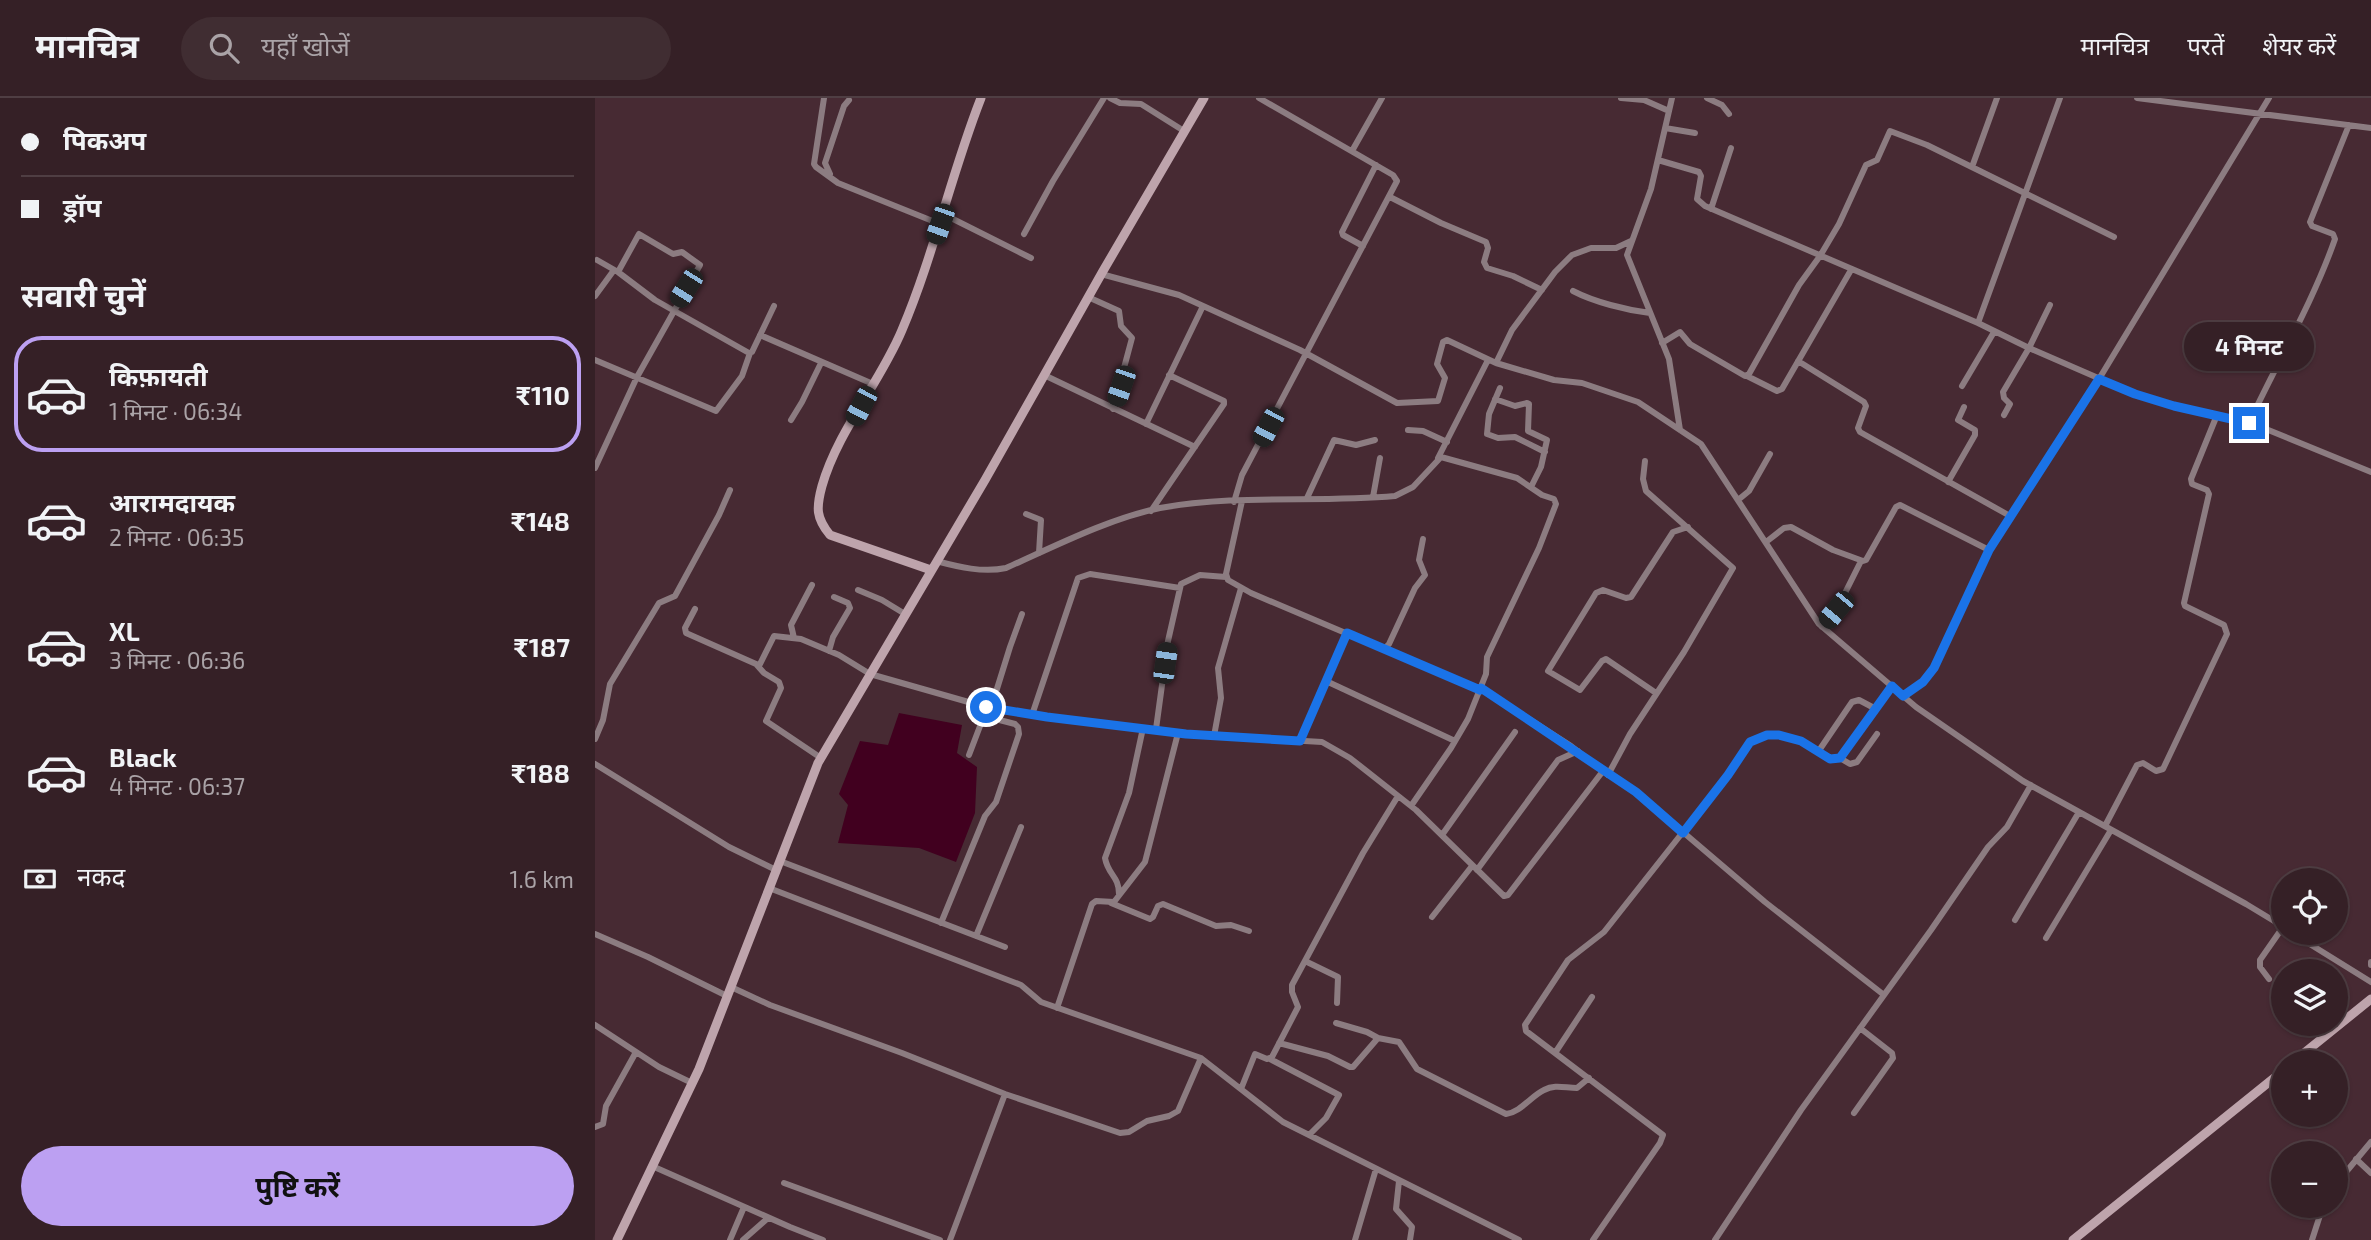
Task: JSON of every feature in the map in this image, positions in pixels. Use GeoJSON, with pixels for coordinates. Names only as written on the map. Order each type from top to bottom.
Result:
{"type":"FeatureCollection","features":[{"type":"Feature","properties":{"kind":"street"},"geometry":{"type":"LineString","coordinates":[[824,98],[814,164],[832,179],[941,219],[1031,258]]}},
{"type":"Feature","properties":{"kind":"street"},"geometry":{"type":"LineString","coordinates":[[931,570],[830,535],[820,523],[819,501],[837,450],[902,332],[981,98]]}},
{"type":"Feature","properties":{"kind":"street"},"geometry":{"type":"LineString","coordinates":[[1024,234],[1104,98]]}},
{"type":"Feature","properties":{"kind":"street"},"geometry":{"type":"LineString","coordinates":[[1110,98],[1120,103],[1132,101],[1141,104],[1184,131]]}},
{"type":"Feature","properties":{"kind":"street"},"geometry":{"type":"LineString","coordinates":[[617,1240],[692,1083],[821,758],[985,480],[1204,98]]}},
{"type":"Feature","properties":{"kind":"street"},"geometry":{"type":"LineString","coordinates":[[1234,502],[1242,475],[1396,185],[1396,177],[1259,98]]}},
{"type":"Feature","properties":{"kind":"street"},"geometry":{"type":"LineString","coordinates":[[1352,151],[1382,98]]}},
{"type":"Feature","properties":{"kind":"street"},"geometry":{"type":"LineString","coordinates":[[1621,98],[1644,100],[1669,111]]}},
{"type":"Feature","properties":{"kind":"street"},"geometry":{"type":"LineString","coordinates":[[1672,98],[1651,189],[1627,251],[1669,359],[1680,430]]}},
{"type":"Feature","properties":{"kind":"street"},"geometry":{"type":"LineString","coordinates":[[1707,98],[1722,105],[1729,114]]}},
{"type":"Feature","properties":{"kind":"street"},"geometry":{"type":"LineString","coordinates":[[1972,167],[1997,98]]}},
{"type":"Feature","properties":{"kind":"street"},"geometry":{"type":"LineString","coordinates":[[1978,323],[2060,98]]}},
{"type":"Feature","properties":{"kind":"street"},"geometry":{"type":"LineString","coordinates":[[2139,98],[2193,102],[2371,128]]}},
{"type":"Feature","properties":{"kind":"street"},"geometry":{"type":"LineString","coordinates":[[2224,108],[2227,98]]}},
{"type":"Feature","properties":{"kind":"street"},"geometry":{"type":"LineString","coordinates":[[1903,696],[1923,682],[1934,668],[1989,550],[2099,379],[2269,98]]}},
{"type":"Feature","properties":{"kind":"street"},"geometry":{"type":"LineString","coordinates":[[832,179],[825,163],[844,106],[849,100]]}},
{"type":"Feature","properties":{"kind":"street"},"geometry":{"type":"LineString","coordinates":[[2249,423],[2287,350],[2335,239],[2333,234],[2312,226],[2310,222],[2349,125]]}},
{"type":"Feature","properties":{"kind":"street"},"geometry":{"type":"LineString","coordinates":[[1665,128],[1695,133]]}},
{"type":"Feature","properties":{"kind":"street"},"geometry":{"type":"LineString","coordinates":[[1747,376],[1799,285],[1844,215],[1866,165],[1877,160],[1890,131],[1927,145],[2114,237]]}},
{"type":"Feature","properties":{"kind":"street"},"geometry":{"type":"LineString","coordinates":[[1711,209],[1731,148]]}},
{"type":"Feature","properties":{"kind":"street"},"geometry":{"type":"LineString","coordinates":[[1658,160],[1699,172],[1701,176],[1697,199],[1711,209],[1978,323],[2099,379],[2174,406],[2249,423],[2371,472]]}},
{"type":"Feature","properties":{"kind":"street"},"geometry":{"type":"LineString","coordinates":[[1363,246],[1342,232],[1375,165]]}},
{"type":"Feature","properties":{"kind":"street"},"geometry":{"type":"LineString","coordinates":[[1390,197],[1486,242],[1488,247],[1484,262],[1487,268],[1513,276],[1542,290]]}},
{"type":"Feature","properties":{"kind":"street"},"geometry":{"type":"LineString","coordinates":[[595,296],[616,271],[639,234],[672,253],[680,251],[700,266],[637,377],[595,468]]}},
{"type":"Feature","properties":{"kind":"street"},"geometry":{"type":"LineString","coordinates":[[1496,363],[1512,330],[1555,272],[1575,253],[1591,248],[1616,248],[1631,241]]}},
{"type":"Feature","properties":{"kind":"street"},"geometry":{"type":"LineString","coordinates":[[597,260],[655,300],[750,353]]}},
{"type":"Feature","properties":{"kind":"street"},"geometry":{"type":"LineString","coordinates":[[1662,343],[1680,332],[1690,344],[1747,376],[1780,390],[1785,386],[1851,270]]}},
{"type":"Feature","properties":{"kind":"street"},"geometry":{"type":"LineString","coordinates":[[1101,274],[1179,295],[1306,354],[1400,404],[1438,401],[1445,378],[1437,365],[1445,340],[1496,363],[1554,380],[1582,383],[1638,401],[1701,444],[1822,626],[1903,696],[2031,785],[2271,920]]}},
{"type":"Feature","properties":{"kind":"street"},"geometry":{"type":"LineString","coordinates":[[1573,290],[1625,310],[1650,313]]}},
{"type":"Feature","properties":{"kind":"street"},"geometry":{"type":"LineString","coordinates":[[1088,297],[1119,311],[1121,326],[1132,338],[1113,409]]}},
{"type":"Feature","properties":{"kind":"street"},"geometry":{"type":"LineString","coordinates":[[2004,415],[2010,404],[2004,398],[2003,392],[2050,305]]}},
{"type":"Feature","properties":{"kind":"street"},"geometry":{"type":"LineString","coordinates":[[595,360],[716,411],[742,376],[773,306]]}},
{"type":"Feature","properties":{"kind":"street"},"geometry":{"type":"LineString","coordinates":[[1146,424],[1203,306]]}},
{"type":"Feature","properties":{"kind":"street"},"geometry":{"type":"LineString","coordinates":[[1962,386],[1994,332]]}},
{"type":"Feature","properties":{"kind":"street"},"geometry":{"type":"LineString","coordinates":[[759,335],[873,384]]}},
{"type":"Feature","properties":{"kind":"street"},"geometry":{"type":"LineString","coordinates":[[936,561],[965,568],[1006,568],[1101,527],[1151,511],[1197,504],[1373,497],[1404,493],[1413,487],[1438,458],[1488,360]]}},
{"type":"Feature","properties":{"kind":"street"},"geometry":{"type":"LineString","coordinates":[[1798,361],[1864,402],[1866,406],[1858,428],[1860,432],[2010,516]]}},
{"type":"Feature","properties":{"kind":"street"},"geometry":{"type":"LineString","coordinates":[[791,420],[803,402],[821,363]]}},
{"type":"Feature","properties":{"kind":"street"},"geometry":{"type":"LineString","coordinates":[[1044,375],[1195,447]]}},
{"type":"Feature","properties":{"kind":"street"},"geometry":{"type":"LineString","coordinates":[[1151,511],[1224,404],[1223,401],[1169,375]]}},
{"type":"Feature","properties":{"kind":"street"},"geometry":{"type":"LineString","coordinates":[[1500,388],[1487,421],[1487,434],[1498,438],[1515,438],[1545,452]]}},
{"type":"Feature","properties":{"kind":"street"},"geometry":{"type":"LineString","coordinates":[[1495,399],[1515,406],[1529,404],[1527,429],[1547,440],[1541,467],[1531,486]]}},
{"type":"Feature","properties":{"kind":"street"},"geometry":{"type":"LineString","coordinates":[[1948,482],[1975,435],[1975,430],[1958,420],[1964,407]]}},
{"type":"Feature","properties":{"kind":"street"},"geometry":{"type":"LineString","coordinates":[[2046,938],[2108,828],[2138,763],[2156,771],[2163,769],[2227,634],[2224,625],[2185,606],[2184,603],[2209,498],[2207,490],[2192,484],[2191,479],[2217,415]]}},
{"type":"Feature","properties":{"kind":"street"},"geometry":{"type":"LineString","coordinates":[[1408,430],[1423,431],[1447,442]]}},
{"type":"Feature","properties":{"kind":"street"},"geometry":{"type":"LineString","coordinates":[[1307,498],[1334,440],[1356,446],[1375,440]]}},
{"type":"Feature","properties":{"kind":"street"},"geometry":{"type":"LineString","coordinates":[[1738,500],[1749,491],[1770,454]]}},
{"type":"Feature","properties":{"kind":"street"},"geometry":{"type":"LineString","coordinates":[[1411,806],[1468,719],[1486,674],[1487,657],[1539,548],[1556,504],[1554,499],[1542,495],[1517,478],[1444,457],[1438,458]]}},
{"type":"Feature","properties":{"kind":"street"},"geometry":{"type":"LineString","coordinates":[[1373,497],[1380,458]]}},
{"type":"Feature","properties":{"kind":"street"},"geometry":{"type":"LineString","coordinates":[[759,666],[774,636],[794,638],[829,651],[870,674],[988,708],[1178,733],[1317,741],[1328,744],[1411,806],[1501,894],[1507,895],[1606,773],[1684,653],[1733,568],[1646,491],[1643,479],[1645,461]]}},
{"type":"Feature","properties":{"kind":"street"},"geometry":{"type":"LineString","coordinates":[[595,739],[603,720],[610,684],[659,603],[675,596],[730,490]]}},
{"type":"Feature","properties":{"kind":"street"},"geometry":{"type":"LineString","coordinates":[[1226,577],[1242,501]]}},
{"type":"Feature","properties":{"kind":"street"},"geometry":{"type":"LineString","coordinates":[[1766,542],[1784,528],[1791,527],[1833,550],[1860,561],[1866,560],[1896,507],[1900,505],[1989,550]]}},
{"type":"Feature","properties":{"kind":"street"},"geometry":{"type":"LineString","coordinates":[[1026,514],[1041,520],[1039,553]]}},
{"type":"Feature","properties":{"kind":"street"},"geometry":{"type":"LineString","coordinates":[[1656,693],[1606,659],[1580,690],[1548,671],[1596,593],[1603,590],[1626,598],[1631,597],[1673,532],[1688,527]]}},
{"type":"Feature","properties":{"kind":"street"},"geometry":{"type":"LineString","coordinates":[[1384,649],[1389,644],[1415,588],[1425,575],[1419,560],[1423,539]]}},
{"type":"Feature","properties":{"kind":"street"},"geometry":{"type":"LineString","coordinates":[[1822,626],[1838,607],[1860,561]]}},
{"type":"Feature","properties":{"kind":"street"},"geometry":{"type":"LineString","coordinates":[[1032,715],[1078,578],[1090,574],[1180,587]]}},
{"type":"Feature","properties":{"kind":"street"},"geometry":{"type":"LineString","coordinates":[[1156,729],[1168,641],[1180,587],[1185,580],[1200,575],[1226,577],[1241,588],[1481,689],[1636,792],[1765,902],[1884,995]]}},
{"type":"Feature","properties":{"kind":"street"},"geometry":{"type":"LineString","coordinates":[[794,638],[791,625],[812,586]]}},
{"type":"Feature","properties":{"kind":"street"},"geometry":{"type":"LineString","coordinates":[[1215,736],[1221,698],[1218,668],[1241,588]]}},
{"type":"Feature","properties":{"kind":"street"},"geometry":{"type":"LineString","coordinates":[[858,590],[905,614]]}},
{"type":"Feature","properties":{"kind":"street"},"geometry":{"type":"LineString","coordinates":[[829,651],[850,608],[848,603],[834,597]]}},
{"type":"Feature","properties":{"kind":"street"},"geometry":{"type":"LineString","coordinates":[[695,609],[685,628],[686,633],[759,666],[764,673],[779,682],[781,685],[767,717],[768,724],[821,758]]}},
{"type":"Feature","properties":{"kind":"street"},"geometry":{"type":"LineString","coordinates":[[969,755],[1022,614]]}},
{"type":"Feature","properties":{"kind":"street"},"geometry":{"type":"LineString","coordinates":[[1300,741],[1347,633]]}},
{"type":"Feature","properties":{"kind":"street"},"geometry":{"type":"LineString","coordinates":[[1326,681],[1455,741]]}},
{"type":"Feature","properties":{"kind":"street"},"geometry":{"type":"LineString","coordinates":[[1840,758],[1892,686]]}},
{"type":"Feature","properties":{"kind":"street"},"geometry":{"type":"LineString","coordinates":[[1818,752],[1852,702],[1859,700],[1875,709]]}},
{"type":"Feature","properties":{"kind":"street"},"geometry":{"type":"LineString","coordinates":[[941,923],[985,816],[996,802],[1019,734],[1015,724],[984,716]]}},
{"type":"Feature","properties":{"kind":"street"},"geometry":{"type":"LineString","coordinates":[[1119,895],[1119,884],[1105,858],[1129,793],[1143,728]]}},
{"type":"Feature","properties":{"kind":"street"},"geometry":{"type":"LineString","coordinates":[[1442,835],[1515,732]]}},
{"type":"Feature","properties":{"kind":"street"},"geometry":{"type":"LineString","coordinates":[[1111,903],[1145,862],[1178,733]]}},
{"type":"Feature","properties":{"kind":"street"},"geometry":{"type":"LineString","coordinates":[[1593,1240],[1663,1135],[1525,1031],[1525,1025],[1568,960],[1604,932],[1728,775],[1750,742],[1767,735],[1779,735],[1801,741],[1830,759],[1840,758],[1850,764],[1857,762],[1877,734]]}},
{"type":"Feature","properties":{"kind":"street"},"geometry":{"type":"LineString","coordinates":[[1432,917],[1558,760],[1578,751]]}},
{"type":"Feature","properties":{"kind":"street"},"geometry":{"type":"LineString","coordinates":[[595,765],[729,847],[1005,947]]}},
{"type":"Feature","properties":{"kind":"street"},"geometry":{"type":"LineString","coordinates":[[1715,1240],[1801,1110],[1958,893],[1988,847],[2007,827],[2031,785]]}},
{"type":"Feature","properties":{"kind":"street"},"geometry":{"type":"LineString","coordinates":[[1270,1059],[1298,1007],[1291,989],[1363,853],[1398,796]]}},
{"type":"Feature","properties":{"kind":"street"},"geometry":{"type":"LineString","coordinates":[[2015,920],[2079,812]]}},
{"type":"Feature","properties":{"kind":"street"},"geometry":{"type":"LineString","coordinates":[[976,936],[1021,827]]}},
{"type":"Feature","properties":{"kind":"street"},"geometry":{"type":"LineString","coordinates":[[769,888],[1021,985],[1041,1002],[1201,1058],[1283,1122],[1519,1240]]}},
{"type":"Feature","properties":{"kind":"street"},"geometry":{"type":"LineString","coordinates":[[1057,1007],[1089,908],[1096,901],[1111,903],[1150,919],[1158,906],[1163,904],[1216,926],[1231,925],[1249,931]]}},
{"type":"Feature","properties":{"kind":"street"},"geometry":{"type":"LineString","coordinates":[[595,934],[729,992],[902,1053],[1005,1094],[1125,1133],[1150,1119],[1169,1116],[1178,1111],[1201,1058]]}},
{"type":"Feature","properties":{"kind":"street"},"geometry":{"type":"LineString","coordinates":[[2269,979],[2260,967],[2260,960],[2271,944]]}},
{"type":"Feature","properties":{"kind":"street"},"geometry":{"type":"LineString","coordinates":[[2311,945],[2371,982]]}},
{"type":"Feature","properties":{"kind":"street"},"geometry":{"type":"LineString","coordinates":[[1305,961],[1338,977],[1337,1003]]}},
{"type":"Feature","properties":{"kind":"street"},"geometry":{"type":"LineString","coordinates":[[1555,1053],[1592,997]]}},
{"type":"Feature","properties":{"kind":"street"},"geometry":{"type":"LineString","coordinates":[[2308,1050],[2371,999]]}},
{"type":"Feature","properties":{"kind":"street"},"geometry":{"type":"LineString","coordinates":[[1336,1023],[1378,1038],[1399,1042],[1417,1069],[1506,1114],[1514,1112],[1546,1088],[1577,1088],[1589,1078]]}},
{"type":"Feature","properties":{"kind":"street"},"geometry":{"type":"LineString","coordinates":[[595,1025],[659,1067],[692,1083]]}},
{"type":"Feature","properties":{"kind":"street"},"geometry":{"type":"LineString","coordinates":[[1854,1113],[1893,1058],[1892,1053],[1860,1028]]}},
{"type":"Feature","properties":{"kind":"street"},"geometry":{"type":"LineString","coordinates":[[1279,1043],[1328,1056],[1353,1067],[1378,1038]]}},
{"type":"Feature","properties":{"kind":"street"},"geometry":{"type":"LineString","coordinates":[[595,1127],[603,1124],[606,1106],[636,1052]]}},
{"type":"Feature","properties":{"kind":"street"},"geometry":{"type":"LineString","coordinates":[[1241,1089],[1255,1054],[1339,1095],[1326,1118],[1309,1135]]}},
{"type":"Feature","properties":{"kind":"street"},"geometry":{"type":"LineString","coordinates":[[2073,1240],[2271,1080]]}},
{"type":"Feature","properties":{"kind":"street"},"geometry":{"type":"LineString","coordinates":[[950,1240],[1005,1094]]}},
{"type":"Feature","properties":{"kind":"street"},"geometry":{"type":"LineString","coordinates":[[2348,1169],[2371,1142]]}},
{"type":"Feature","properties":{"kind":"street"},"geometry":{"type":"LineString","coordinates":[[2356,1159],[2371,1173]]}},
{"type":"Feature","properties":{"kind":"street"},"geometry":{"type":"LineString","coordinates":[[652,1166],[823,1240]]}},
{"type":"Feature","properties":{"kind":"street"},"geometry":{"type":"LineString","coordinates":[[1355,1240],[1376,1169]]}},
{"type":"Feature","properties":{"kind":"street"},"geometry":{"type":"LineString","coordinates":[[1399,1181],[1397,1209],[1412,1227],[1410,1240]]}},
{"type":"Feature","properties":{"kind":"street"},"geometry":{"type":"LineString","coordinates":[[784,1183],[940,1240]]}},
{"type":"Feature","properties":{"kind":"street"},"geometry":{"type":"LineString","coordinates":[[730,1240],[744,1207]]}},
{"type":"Feature","properties":{"kind":"street"},"geometry":{"type":"LineString","coordinates":[[743,1240],[768,1218]]}},
{"type":"Feature","properties":{"kind":"street"},"geometry":{"type":"LineString","coordinates":[[2312,1240],[2319,1218]]}},
{"type":"Feature","properties":{"kind":"shaded area"},"geometry":{"type":"Polygon","coordinates":[[[899,713],[962,725],[957,753],[977,767],[975,813],[956,862],[919,848],[838,843],[848,805],[839,794],[860,741],[888,745],[899,713]]]}},
{"type":"Feature","properties":{"kind":"route"},"geometry":{"type":"LineString","coordinates":[[986,707],[1186,734],[1300,741],[1347,633],[1480,690],[1481,688],[1636,792],[1683,833],[1750,742],[1767,735],[1779,735],[1801,741],[1830,759],[1840,758],[1892,686],[1903,696],[1923,682],[1934,668],[1989,550],[2099,379],[2174,406],[2249,423]]}}]}
